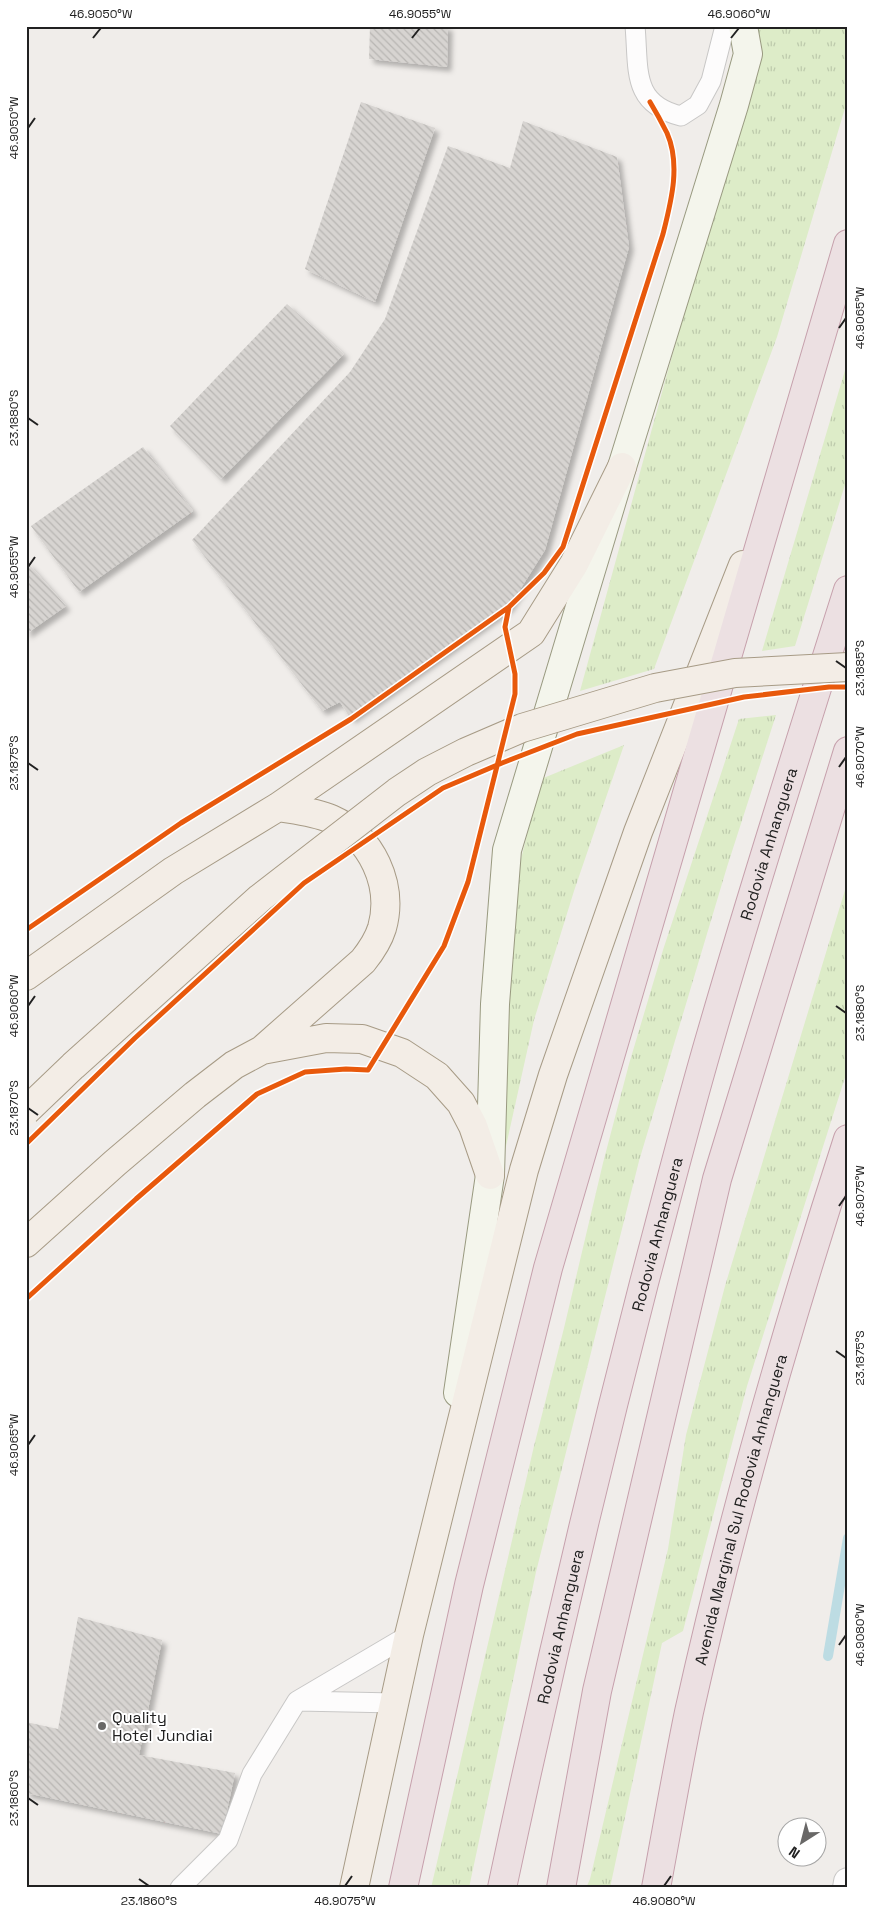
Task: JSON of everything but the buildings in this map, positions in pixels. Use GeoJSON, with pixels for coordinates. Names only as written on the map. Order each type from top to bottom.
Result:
{"type":"FeatureCollection","features":[{"type":"Feature","properties":{"kind":"highway"},"geometry":{"type":"LineString","coordinates":[[403,1888],[469,1585],[548,1268],[848,244]]}},
{"type":"Feature","properties":{"kind":"highway","name":"Rodovia Anhanguera"},"geometry":{"type":"LineString","coordinates":[[502,1888],[544,1692],[602,1446],[673,1172],[710,1037],[771,834],[848,590]]}},
{"type":"Feature","properties":{"kind":"highway"},"geometry":{"type":"LineString","coordinates":[[560,1888],[597,1691],[717,1179],[848,752]]}},
{"type":"Feature","properties":{"kind":"highway","name":"Avenida Marginal Sul Rodovia Anhanguera"},"geometry":{"type":"LineString","coordinates":[[656,1888],[689,1713],[734,1525],[807,1266],[848,1139]]}},
{"type":"Feature","properties":{"kind":"main road"},"geometry":{"type":"LineString","coordinates":[[444,1496],[490,1174],[495,1004],[507,850],[622,467],[734,106],[748,54],[743,26]]}},
{"type":"Feature","properties":{"kind":"main road"},"geometry":{"type":"LineString","coordinates":[[354,1888],[409,1635],[524,1170],[553,1074],[638,832],[789,448]]}},
{"type":"Feature","properties":{"kind":"main road"},"geometry":{"type":"LineString","coordinates":[[26,976],[173,871],[278,807],[531,633],[574,564],[622,467]]}},
{"type":"Feature","properties":{"kind":"main road"},"geometry":{"type":"LineString","coordinates":[[26,1111],[73,1066],[260,898],[397,792],[428,772],[466,752],[522,728],[655,688],[735,673],[848,667]]}},
{"type":"Feature","properties":{"kind":"main road"},"geometry":{"type":"LineString","coordinates":[[26,1243],[115,1163],[195,1095],[234,1065],[262,1050],[363,961],[374,946],[382,929],[386,910],[385,892],[381,874],[362,841],[347,828],[330,819],[278,807]]}},
{"type":"Feature","properties":{"kind":"main road"},"geometry":{"type":"LineString","coordinates":[[262,1050],[326,1038],[362,1039],[402,1053],[437,1076],[460,1103],[473,1126],[490,1174]]}},
{"type":"Feature","properties":{"kind":"street"},"geometry":{"type":"LineString","coordinates":[[847,1888],[848,1882]]}},
{"type":"Feature","properties":{"kind":"lane"},"geometry":{"type":"LineString","coordinates":[[635,26],[640,87],[650,102],[666,112],[681,116],[698,105],[711,81],[725,26]]}},
{"type":"Feature","properties":{"kind":"lane"},"geometry":{"type":"LineString","coordinates":[[180,1888],[228,1840],[252,1774],[297,1701],[409,1635]]}},
{"type":"Feature","properties":{"kind":"lane"},"geometry":{"type":"LineString","coordinates":[[297,1701],[395,1703]]}},
{"type":"Feature","properties":{"kind":"green space"},"geometry":{"type":"Polygon","coordinates":[[[754,26],[848,26],[848,98],[777,337],[654,669],[580,691],[667,374],[756,61],[754,26]]]}},
{"type":"Feature","properties":{"kind":"green space"},"geometry":{"type":"Polygon","coordinates":[[[848,360],[848,475],[795,646],[762,651],[848,360]]]}},
{"type":"Feature","properties":{"kind":"green space"},"geometry":{"type":"Polygon","coordinates":[[[776,715],[727,867],[639,1161],[536,1572],[469,1888],[431,1888],[534,1446],[629,1064],[663,950],[739,719],[776,715]]]}},
{"type":"Feature","properties":{"kind":"green space"},"geometry":{"type":"Polygon","coordinates":[[[624,745],[574,891],[534,1020],[504,1155],[511,953],[519,867],[541,779],[624,745]]]}},
{"type":"Feature","properties":{"kind":"green space"},"geometry":{"type":"Polygon","coordinates":[[[848,880],[848,1068],[747,1386],[683,1631],[662,1643],[610,1888],[586,1888],[590,1879],[668,1549],[686,1435],[725,1286],[848,880]]]}},
{"type":"Feature","properties":{"kind":"waterway"},"geometry":{"type":"LineString","coordinates":[[828,1656],[848,1538]]}},
{"type":"Feature","properties":{"kind":"cycle path"},"geometry":{"type":"LineString","coordinates":[[26,1299],[136,1199],[257,1094],[305,1072],[346,1069],[368,1070],[444,946],[468,882],[515,694],[515,674],[505,627],[509,607],[544,573],[563,547],[666,222],[673,184],[673,158],[667,133],[650,102]]}},
{"type":"Feature","properties":{"kind":"cycle path"},"geometry":{"type":"LineString","coordinates":[[26,930],[181,823],[351,719],[509,607]]}},
{"type":"Feature","properties":{"kind":"cycle path"},"geometry":{"type":"LineString","coordinates":[[26,1144],[135,1038],[304,883],[443,788],[577,734],[744,697],[829,687],[848,687]]}},
{"type":"Feature","properties":{"kind":"place","name":"Quality Hotel Jundiai"},"geometry":{"type":"Point","coordinates":[102,1726]}}]}
